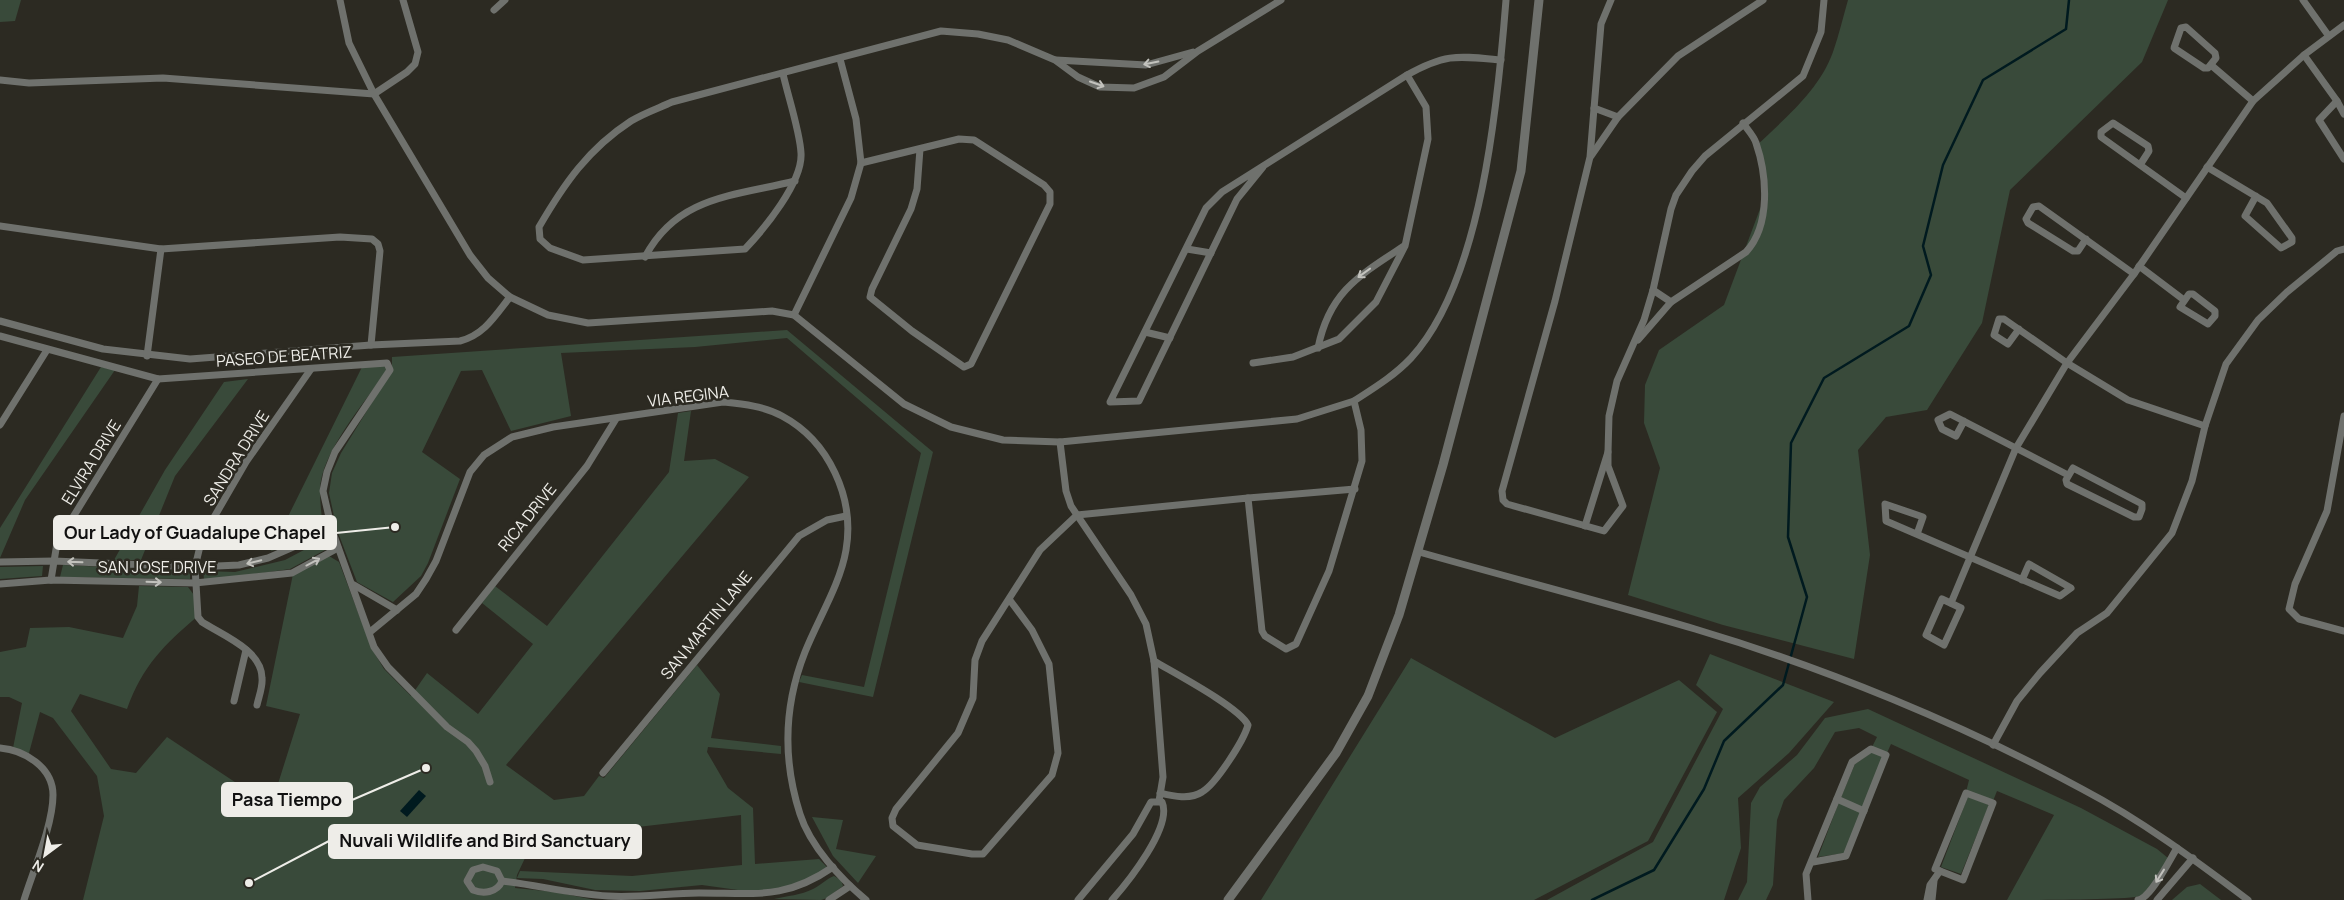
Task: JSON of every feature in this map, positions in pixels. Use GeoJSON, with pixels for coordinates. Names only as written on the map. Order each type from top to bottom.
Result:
{"type":"FeatureCollection","features":[{"type":"Feature","properties":{"kind":"street"},"geometry":{"type":"LineString","coordinates":[[340,0],[349,43],[374,94],[470,255],[488,278],[510,297],[548,315],[588,323],[772,311],[794,314],[904,404],[951,427],[1003,440],[1060,442],[1297,419],[1354,401],[1386,381],[1412,357],[1441,316],[1463,259],[1482,194],[1501,60],[1506,0]]}},
{"type":"Feature","properties":{"kind":"street"},"geometry":{"type":"LineString","coordinates":[[0,80],[29,83],[163,78],[374,94],[407,72],[415,64],[418,52],[403,0]]}},
{"type":"Feature","properties":{"kind":"street"},"geometry":{"type":"LineString","coordinates":[[494,10],[505,0]]}},
{"type":"Feature","properties":{"kind":"street"},"geometry":{"type":"LineString","coordinates":[[783,74],[802,154],[794,181],[766,228],[745,249],[583,260],[550,248],[540,239],[539,227],[578,166],[601,144],[632,121],[672,102],[941,31],[978,34],[1008,40],[1055,60],[1078,76],[1100,87],[1134,88],[1164,77],[1198,50],[1281,0]]}},
{"type":"Feature","properties":{"kind":"street"},"geometry":{"type":"LineString","coordinates":[[1228,900],[1336,754],[1368,696],[1419,552],[1521,171],[1539,0]]}},
{"type":"Feature","properties":{"kind":"street"},"geometry":{"type":"LineString","coordinates":[[1611,0],[1601,24],[1590,157],[1555,300],[1502,491],[1503,500],[1507,504],[1604,531],[1623,506],[1608,466],[1609,416],[1617,381],[1632,348],[1653,290],[1676,195],[1705,156],[1803,76],[1821,32],[1824,0]]}},
{"type":"Feature","properties":{"kind":"street"},"geometry":{"type":"LineString","coordinates":[[1590,157],[1618,116],[1678,56],[1763,0]]}},
{"type":"Feature","properties":{"kind":"street"},"geometry":{"type":"LineString","coordinates":[[2302,0],[2328,35]]}},
{"type":"Feature","properties":{"kind":"street"},"geometry":{"type":"LineString","coordinates":[[1951,603],[2016,448],[2067,363],[2134,274],[2253,101],[2304,55],[2328,35],[2344,25]]}},
{"type":"Feature","properties":{"kind":"street"},"geometry":{"type":"LineString","coordinates":[[2186,27],[2214,53],[2216,58],[2211,65],[2204,68],[2175,50],[2173,46],[2181,28],[2186,27]]}},
{"type":"Feature","properties":{"kind":"street"},"geometry":{"type":"LineString","coordinates":[[1055,60],[1146,65],[1198,50]]}},
{"type":"Feature","properties":{"kind":"street"},"geometry":{"type":"LineString","coordinates":[[2304,55],[2337,101],[2344,114]]}},
{"type":"Feature","properties":{"kind":"street"},"geometry":{"type":"LineString","coordinates":[[1263,167],[1237,199],[1139,401],[1110,402],[1206,208],[1222,192],[1430,62],[1446,58],[1501,60]]}},
{"type":"Feature","properties":{"kind":"street"},"geometry":{"type":"LineString","coordinates":[[794,314],[851,198],[861,163],[856,119],[840,59]]}},
{"type":"Feature","properties":{"kind":"street"},"geometry":{"type":"LineString","coordinates":[[2211,65],[2253,101]]}},
{"type":"Feature","properties":{"kind":"street"},"geometry":{"type":"LineString","coordinates":[[1253,363],[1293,357],[1339,339],[1376,302],[1405,246],[1428,139],[1426,107],[1407,75]]}},
{"type":"Feature","properties":{"kind":"street"},"geometry":{"type":"LineString","coordinates":[[2337,101],[2319,120],[2344,159]]}},
{"type":"Feature","properties":{"kind":"street"},"geometry":{"type":"LineString","coordinates":[[1594,108],[1618,116]]}},
{"type":"Feature","properties":{"kind":"street"},"geometry":{"type":"LineString","coordinates":[[2140,165],[2148,151],[2148,146],[2113,123],[2101,132],[2101,137],[2140,165],[2186,198]]}},
{"type":"Feature","properties":{"kind":"street"},"geometry":{"type":"LineString","coordinates":[[1632,348],[1671,302],[1746,252],[1752,245],[1759,230],[1765,192],[1756,141],[1743,124]]}},
{"type":"Feature","properties":{"kind":"street"},"geometry":{"type":"LineString","coordinates":[[861,163],[960,139],[974,140],[1044,185],[1050,192],[1050,204],[971,364],[964,367],[912,331],[870,297],[911,209],[917,189],[920,149]]}},
{"type":"Feature","properties":{"kind":"street"},"geometry":{"type":"LineString","coordinates":[[2207,167],[2256,196],[2267,203],[2292,238],[2292,242],[2285,248],[2281,248],[2245,216],[2256,196]]}},
{"type":"Feature","properties":{"kind":"street"},"geometry":{"type":"LineString","coordinates":[[645,257],[653,242],[684,212],[702,204],[794,181]]}},
{"type":"Feature","properties":{"kind":"street"},"geometry":{"type":"LineString","coordinates":[[2086,239],[2078,251],[2073,251],[2028,223],[2026,219],[2033,207],[2039,206],[2086,239],[2134,274]]}},
{"type":"Feature","properties":{"kind":"street"},"geometry":{"type":"LineString","coordinates":[[0,226],[161,249],[340,237],[372,239],[378,244],[380,251],[370,345]]}},
{"type":"Feature","properties":{"kind":"street"},"geometry":{"type":"LineString","coordinates":[[1318,348],[1321,332],[1342,292],[1360,275],[1405,246]]}},
{"type":"Feature","properties":{"kind":"street"},"geometry":{"type":"LineString","coordinates":[[147,356],[161,249]]}},
{"type":"Feature","properties":{"kind":"street"},"geometry":{"type":"LineString","coordinates":[[1187,249],[1211,253]]}},
{"type":"Feature","properties":{"kind":"street"},"geometry":{"type":"LineString","coordinates":[[1993,745],[2017,701],[2040,673],[2077,632],[2107,613],[2172,534],[2192,481],[2205,426],[2226,364],[2258,320],[2294,286],[2337,251],[2344,249]]}},
{"type":"Feature","properties":{"kind":"street"},"geometry":{"type":"LineString","coordinates":[[2139,266],[2184,300]]}},
{"type":"Feature","properties":{"kind":"street"},"geometry":{"type":"LineString","coordinates":[[1653,290],[1671,302]]}},
{"type":"Feature","properties":{"kind":"street"},"geometry":{"type":"LineString","coordinates":[[2189,294],[2193,294],[2215,311],[2215,316],[2206,324],[2182,309],[2180,305],[2184,300],[2189,294]]}},
{"type":"Feature","properties":{"kind":"street"},"geometry":{"type":"LineString","coordinates":[[0,321],[103,350],[190,359],[370,345],[460,341],[473,338],[484,330],[510,297]]}},
{"type":"Feature","properties":{"kind":"street"},"geometry":{"type":"LineString","coordinates":[[2019,329],[2067,363],[2128,400],[2205,426]]}},
{"type":"Feature","properties":{"kind":"street"},"geometry":{"type":"LineString","coordinates":[[1145,332],[1170,338]]}},
{"type":"Feature","properties":{"kind":"street","name":"PASEO DE BEATRIZ"},"geometry":{"type":"LineString","coordinates":[[0,336],[158,379],[386,362],[390,370],[335,452],[330,466],[323,492],[332,530]]}},
{"type":"Feature","properties":{"kind":"street"},"geometry":{"type":"LineString","coordinates":[[0,425],[47,350]]}},
{"type":"Feature","properties":{"kind":"street","name":"SANDRA DRIVE"},"geometry":{"type":"LineString","coordinates":[[246,650],[202,622],[198,617],[195,567],[202,538],[246,462],[311,368]]}},
{"type":"Feature","properties":{"kind":"street","name":"ELVIRA DRIVE"},"geometry":{"type":"LineString","coordinates":[[51,580],[57,543],[158,379]]}},
{"type":"Feature","properties":{"kind":"street"},"geometry":{"type":"LineString","coordinates":[[1248,498],[1262,631],[1265,636],[1286,649],[1296,644],[1328,571],[1355,489],[1362,461],[1361,430],[1354,401]]}},
{"type":"Feature","properties":{"kind":"street","name":"VIA REGINA"},"geometry":{"type":"LineString","coordinates":[[370,632],[416,594],[436,561],[470,472],[484,455],[512,437],[553,427],[723,402],[750,405],[781,415],[804,430],[830,460],[840,488],[848,534],[846,552],[795,680],[789,702],[787,735],[790,764],[800,815],[816,844],[833,867],[866,900]]}},
{"type":"Feature","properties":{"kind":"street"},"geometry":{"type":"LineString","coordinates":[[2344,416],[2327,511],[2295,584],[2289,609],[2299,619],[2344,631]]}},
{"type":"Feature","properties":{"kind":"street","name":"RICA DRIVE"},"geometry":{"type":"LineString","coordinates":[[456,630],[587,466],[616,419]]}},
{"type":"Feature","properties":{"kind":"street"},"geometry":{"type":"LineString","coordinates":[[1964,421],[2068,475]]}},
{"type":"Feature","properties":{"kind":"street"},"geometry":{"type":"LineString","coordinates":[[1060,442],[1066,491],[1077,515],[1131,595],[1146,624],[1154,660],[1163,778],[1160,797],[1165,808],[1159,830],[1132,877],[1112,900]]}},
{"type":"Feature","properties":{"kind":"street"},"geometry":{"type":"LineString","coordinates":[[1585,526],[1608,452]]}},
{"type":"Feature","properties":{"kind":"street"},"geometry":{"type":"LineString","coordinates":[[2073,468],[2076,468],[2142,504],[2139,517],[2134,517],[2067,484],[2068,475],[2073,468]]}},
{"type":"Feature","properties":{"kind":"street"},"geometry":{"type":"LineString","coordinates":[[1009,599],[1032,630],[1049,664],[1058,753],[1056,766],[1052,775],[982,854],[917,845],[893,826],[892,818],[896,809],[958,733],[973,698],[976,660],[982,641],[1040,550],[1077,515],[1355,489]]}},
{"type":"Feature","properties":{"kind":"street"},"geometry":{"type":"LineString","coordinates":[[1917,534],[1923,517],[1886,504],[1886,521],[2022,580],[2060,596],[2071,588],[2030,564],[2022,580]]}},
{"type":"Feature","properties":{"kind":"street","name":"SAN MARTIN LANE"},"geometry":{"type":"LineString","coordinates":[[604,773],[799,536],[827,520],[846,516]]}},
{"type":"Feature","properties":{"kind":"street"},"geometry":{"type":"LineString","coordinates":[[332,530],[353,584],[374,647],[388,667],[447,727],[468,742],[485,766],[490,782]]}},
{"type":"Feature","properties":{"kind":"street","name":"SAN JOSE DRIVE"},"geometry":{"type":"LineString","coordinates":[[0,562],[54,561],[195,567],[239,565],[268,558],[332,530]]}},
{"type":"Feature","properties":{"kind":"street","name":"SAN JOSE DRIVE"},"geometry":{"type":"LineString","coordinates":[[0,584],[51,580],[195,583],[292,573],[338,548]]}},
{"type":"Feature","properties":{"kind":"street"},"geometry":{"type":"LineString","coordinates":[[1419,552],[1697,630],[1857,685],[1993,745],[2082,789],[2193,858],[2248,900]]}},
{"type":"Feature","properties":{"kind":"street"},"geometry":{"type":"LineString","coordinates":[[353,584],[397,610]]}},
{"type":"Feature","properties":{"kind":"street"},"geometry":{"type":"LineString","coordinates":[[1942,599],[1951,603],[1961,608],[1944,645],[1926,635],[1942,599]]}},
{"type":"Feature","properties":{"kind":"street"},"geometry":{"type":"LineString","coordinates":[[234,701],[246,650],[256,658],[260,668],[262,678],[257,705]]}},
{"type":"Feature","properties":{"kind":"street"},"geometry":{"type":"LineString","coordinates":[[1078,900],[1133,834],[1151,802],[1160,797],[1193,796],[1202,792],[1226,764],[1248,725],[1245,717],[1154,660]]}},
{"type":"Feature","properties":{"kind":"street"},"geometry":{"type":"LineString","coordinates":[[0,748],[12,749],[32,758],[46,772],[53,793],[51,811],[24,900]]}},
{"type":"Feature","properties":{"kind":"street"},"geometry":{"type":"LineString","coordinates":[[1808,900],[1806,874],[1813,862],[1852,762],[1871,749],[1886,755],[1846,856],[1813,862]]}},
{"type":"Feature","properties":{"kind":"street"},"geometry":{"type":"LineString","coordinates":[[1966,793],[1993,803],[1963,880],[1940,871],[1936,869],[1966,793]]}},
{"type":"Feature","properties":{"kind":"street"},"geometry":{"type":"LineString","coordinates":[[1837,799],[1864,811]]}},
{"type":"Feature","properties":{"kind":"street"},"geometry":{"type":"LineString","coordinates":[[2138,900],[2142,899],[2152,888],[2177,848]]}},
{"type":"Feature","properties":{"kind":"street"},"geometry":{"type":"LineString","coordinates":[[2157,900],[2193,858]]}},
{"type":"Feature","properties":{"kind":"street"},"geometry":{"type":"LineString","coordinates":[[483,867],[497,872],[502,881],[497,888],[482,893],[473,890],[467,881],[473,870],[483,867]]}},
{"type":"Feature","properties":{"kind":"street"},"geometry":{"type":"LineString","coordinates":[[761,897],[795,891],[814,883],[833,867]]}},
{"type":"Feature","properties":{"kind":"street"},"geometry":{"type":"LineString","coordinates":[[1927,900],[1930,886],[1940,871]]}},
{"type":"Feature","properties":{"kind":"street"},"geometry":{"type":"LineString","coordinates":[[1806,874],[1813,900]]}},
{"type":"Feature","properties":{"kind":"street"},"geometry":{"type":"LineString","coordinates":[[502,881],[610,897],[710,893],[761,897],[773,900]]}},
{"type":"Feature","properties":{"kind":"street"},"geometry":{"type":"LineString","coordinates":[[1932,900],[1934,881]]}},
{"type":"Feature","properties":{"kind":"street"},"geometry":{"type":"LineString","coordinates":[[829,900],[850,886]]}},
{"type":"Feature","properties":{"kind":"green space"},"geometry":{"type":"Polygon","coordinates":[[[0,0],[21,0],[15,21],[0,22],[0,0]]]}},
{"type":"Feature","properties":{"kind":"green space"},"geometry":{"type":"Polygon","coordinates":[[[1848,0],[2168,0],[2142,62],[2010,190],[1982,323],[1927,410],[1886,417],[1858,450],[1870,555],[1854,659],[1723,625],[1628,595],[1660,468],[1644,423],[1645,385],[1659,350],[1724,305],[1766,193],[1755,147],[1800,104],[1819,79],[1833,52],[1848,0]]]}},
{"type":"Feature","properties":{"kind":"green space"},"geometry":{"type":"Polygon","coordinates":[[[787,330],[933,452],[873,697],[799,682],[802,675],[864,687],[921,453],[787,338],[695,347],[561,353],[571,416],[511,431],[482,370],[461,371],[422,452],[460,479],[428,563],[421,576],[393,602],[357,582],[337,530],[329,493],[332,473],[341,453],[392,370],[392,357],[787,330]]]}},
{"type":"Feature","properties":{"kind":"green space"},"geometry":{"type":"Polygon","coordinates":[[[380,365],[386,367],[386,371],[345,429],[327,461],[320,491],[323,530],[301,542],[271,551],[362,367],[380,365]]]}},
{"type":"Feature","properties":{"kind":"green space"},"geometry":{"type":"Polygon","coordinates":[[[101,367],[115,370],[25,500],[0,558],[0,528],[101,367]]]}},
{"type":"Feature","properties":{"kind":"green space"},"geometry":{"type":"Polygon","coordinates":[[[248,379],[175,476],[141,560],[114,560],[165,470],[224,382],[248,379]]]}},
{"type":"Feature","properties":{"kind":"green space"},"geometry":{"type":"Polygon","coordinates":[[[691,411],[684,461],[715,459],[749,477],[506,765],[554,800],[584,796],[599,776],[604,778],[697,665],[720,694],[711,738],[781,746],[781,754],[708,747],[707,752],[728,788],[753,808],[755,864],[819,859],[828,868],[791,889],[745,891],[702,885],[640,891],[595,890],[543,879],[517,878],[520,871],[632,876],[742,865],[741,815],[534,839],[517,875],[515,888],[555,892],[595,900],[83,900],[104,816],[97,776],[53,718],[40,712],[29,753],[13,748],[22,703],[9,697],[0,697],[0,652],[26,647],[30,628],[69,627],[123,638],[137,606],[139,586],[188,587],[194,595],[198,616],[156,657],[140,680],[127,709],[80,694],[71,711],[111,769],[136,773],[167,737],[271,806],[300,714],[266,706],[293,574],[329,556],[339,562],[372,649],[384,669],[411,696],[427,673],[478,714],[533,644],[482,603],[495,586],[547,626],[669,472],[678,413],[691,411]]]}},
{"type":"Feature","properties":{"kind":"green space"},"geometry":{"type":"Polygon","coordinates":[[[319,542],[325,550],[290,569],[235,577],[204,579],[203,571],[235,572],[285,560],[319,542]]]}},
{"type":"Feature","properties":{"kind":"green space"},"geometry":{"type":"Polygon","coordinates":[[[63,565],[190,571],[190,579],[60,577],[63,565]]]}},
{"type":"Feature","properties":{"kind":"green space"},"geometry":{"type":"Polygon","coordinates":[[[43,566],[42,576],[0,579],[0,567],[43,566]]]}},
{"type":"Feature","properties":{"kind":"green space"},"geometry":{"type":"Polygon","coordinates":[[[1710,654],[1834,702],[1789,753],[1738,798],[1741,848],[1724,900],[1547,900],[1653,842],[1723,709],[1696,685],[1710,654]]]}},
{"type":"Feature","properties":{"kind":"green space"},"geometry":{"type":"Polygon","coordinates":[[[1411,658],[1555,738],[1679,680],[1717,712],[1648,841],[1534,900],[1261,900],[1411,658]]]}},
{"type":"Feature","properties":{"kind":"green space"},"geometry":{"type":"Polygon","coordinates":[[[1868,709],[2081,808],[2157,849],[2168,858],[2153,883],[2141,896],[2099,899],[2007,900],[2054,815],[1997,791],[1993,801],[1966,792],[1969,780],[1891,744],[1887,753],[1872,747],[1877,737],[1859,728],[1835,732],[1814,768],[1784,800],[1777,820],[1773,885],[1766,900],[1738,900],[1747,882],[1751,803],[1760,787],[1797,755],[1825,718],[1868,709]]]}},
{"type":"Feature","properties":{"kind":"green space"},"geometry":{"type":"Polygon","coordinates":[[[1872,752],[1883,757],[1862,808],[1841,797],[1855,764],[1872,752]]]}},
{"type":"Feature","properties":{"kind":"green space"},"geometry":{"type":"Polygon","coordinates":[[[1968,796],[1989,805],[1961,874],[1941,867],[1968,796]]]}},
{"type":"Feature","properties":{"kind":"green space"},"geometry":{"type":"Polygon","coordinates":[[[1839,802],[1861,813],[1845,853],[1818,857],[1839,802]]]}},
{"type":"Feature","properties":{"kind":"green space"},"geometry":{"type":"Polygon","coordinates":[[[812,817],[843,820],[836,849],[876,856],[858,883],[833,856],[812,817]]]}},
{"type":"Feature","properties":{"kind":"green space"},"geometry":{"type":"Polygon","coordinates":[[[834,876],[841,880],[843,886],[827,898],[821,900],[774,899],[808,891],[834,876]]]}},
{"type":"Feature","properties":{"kind":"green space"},"geometry":{"type":"Polygon","coordinates":[[[2200,884],[2221,900],[2172,900],[2187,887],[2200,884]]]}},
{"type":"Feature","properties":{"kind":"water"},"geometry":{"type":"Polygon","coordinates":[[[419,790],[426,796],[407,817],[400,811],[419,790]]]}},
{"type":"Feature","properties":{"kind":"waterway"},"geometry":{"type":"LineString","coordinates":[[1592,900],[1654,870],[1704,789],[1724,741],[1783,685],[1807,597],[1788,537],[1791,443],[1824,378],[1909,326],[1931,275],[1923,246],[1943,165],[1983,80],[2066,29],[2069,0]]}},
{"type":"Feature","properties":{"kind":"place","name":"Our Lady of Guadalupe Chapel"},"geometry":{"type":"Point","coordinates":[395,527]}},
{"type":"Feature","properties":{"kind":"place","name":"Pasa Tiempo"},"geometry":{"type":"Point","coordinates":[426,768]}},
{"type":"Feature","properties":{"kind":"place","name":"Nuvali Wildlife and Bird Sanctuary"},"geometry":{"type":"Point","coordinates":[249,883]}}]}
